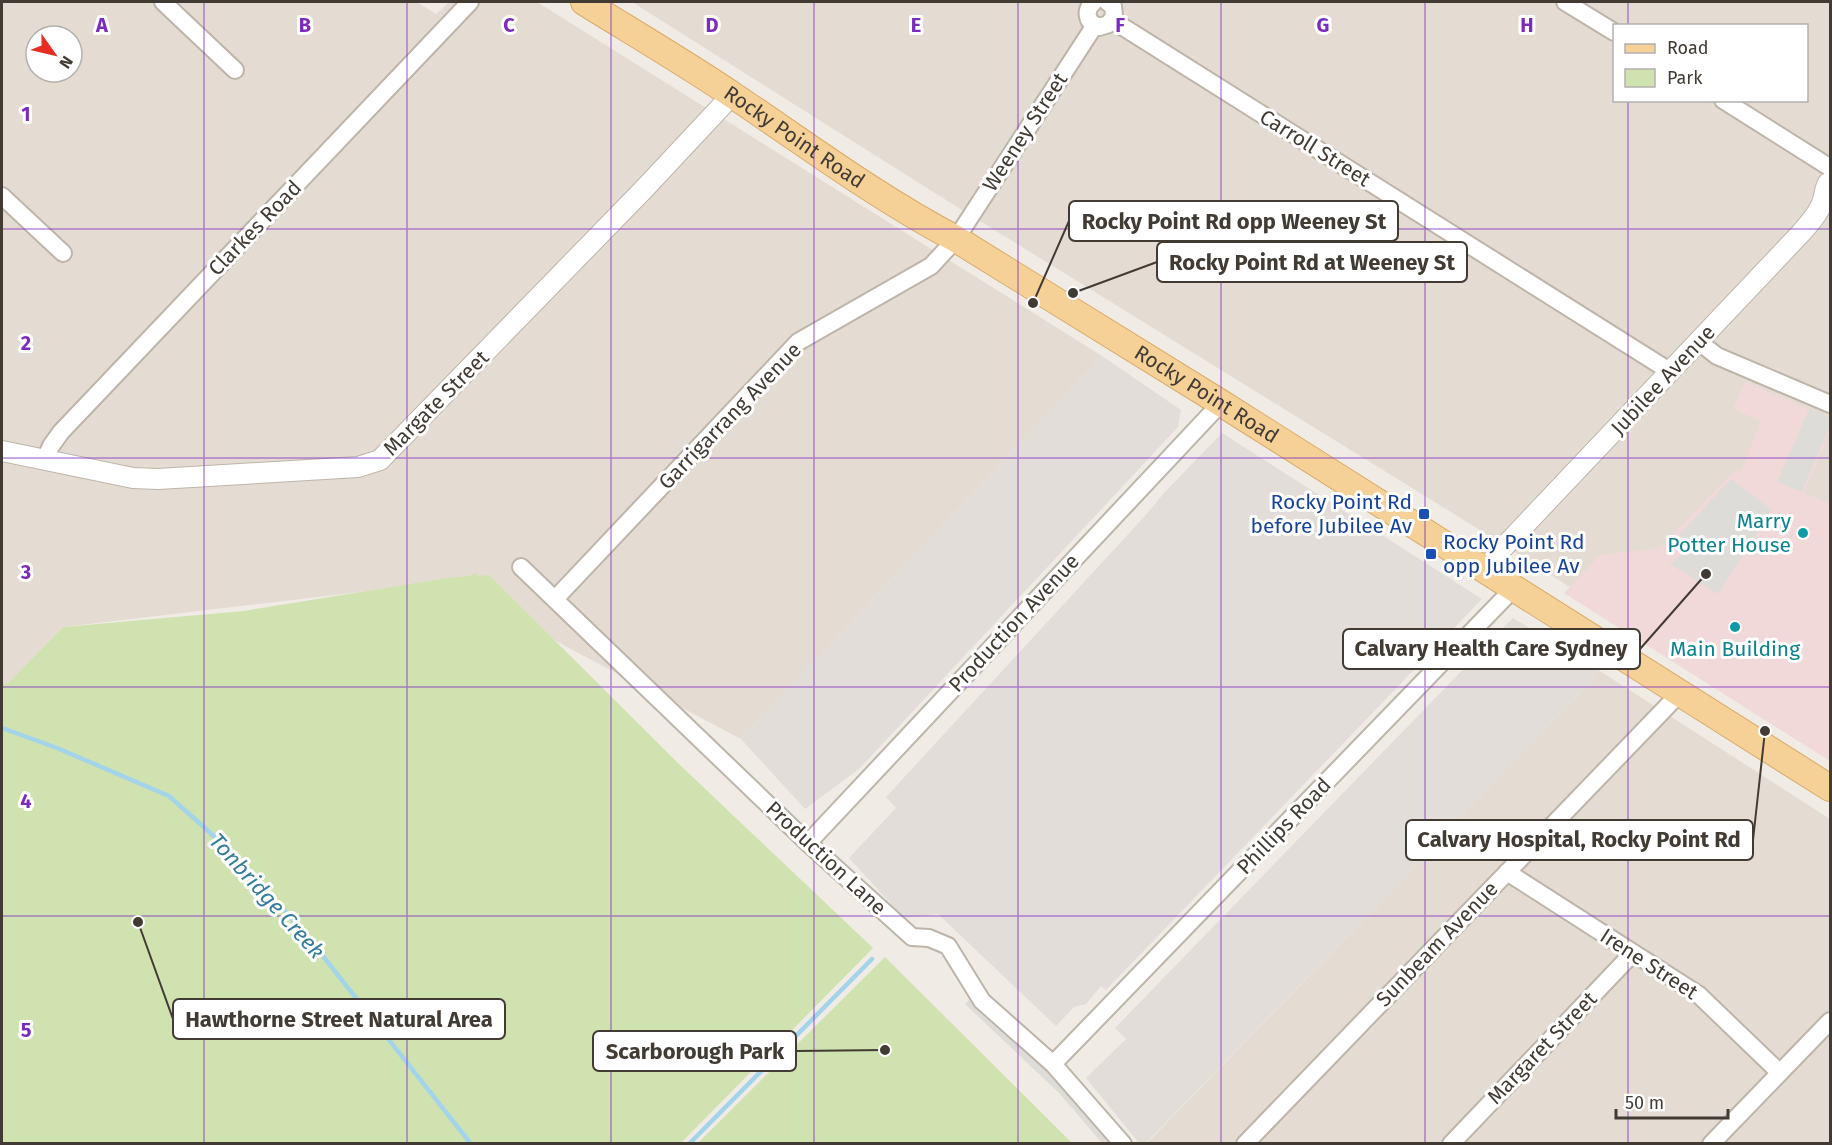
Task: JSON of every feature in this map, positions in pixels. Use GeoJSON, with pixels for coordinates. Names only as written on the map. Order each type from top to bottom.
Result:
{"type":"FeatureCollection","features":[{"type":"Feature","properties":{"kind":"main road","name":"Rocky Point Road"},"geometry":{"type":"LineString","coordinates":[[584,2],[732,95],[869,188],[956,239],[1221,403],[1830,788]]}},
{"type":"Feature","properties":{"kind":"street"},"geometry":{"type":"LineString","coordinates":[[163,2],[236,70]]}},
{"type":"Feature","properties":{"kind":"street","name":"Clarkes Road"},"geometry":{"type":"LineString","coordinates":[[45,459],[51,446],[73,420],[470,2]]}},
{"type":"Feature","properties":{"kind":"street"},"geometry":{"type":"LineString","coordinates":[[1089,3],[1088,17],[1095,25],[1104,26],[1112,20],[1114,11],[1109,2]]}},
{"type":"Feature","properties":{"kind":"street"},"geometry":{"type":"LineString","coordinates":[[1565,2],[1613,31]]}},
{"type":"Feature","properties":{"kind":"street","name":"Carroll Street"},"geometry":{"type":"LineString","coordinates":[[1112,20],[1671,372]]}},
{"type":"Feature","properties":{"kind":"street","name":"Weeney Street"},"geometry":{"type":"LineString","coordinates":[[956,239],[1095,25]]}},
{"type":"Feature","properties":{"kind":"street","name":"Margate Street"},"geometry":{"type":"LineString","coordinates":[[2,451],[133,478],[158,479],[370,465],[380,460],[645,188],[732,95]]}},
{"type":"Feature","properties":{"kind":"street"},"geometry":{"type":"LineString","coordinates":[[1727,102],[1829,175]]}},
{"type":"Feature","properties":{"kind":"street","name":"Jubilee Avenue"},"geometry":{"type":"LineString","coordinates":[[1485,570],[1502,549],[1809,224],[1823,202],[1829,175]]}},
{"type":"Feature","properties":{"kind":"street"},"geometry":{"type":"LineString","coordinates":[[2,196],[63,253]]}},
{"type":"Feature","properties":{"kind":"street","name":"Garrigarrang Avenue"},"geometry":{"type":"LineString","coordinates":[[555,599],[798,342],[931,266],[956,239]]}},
{"type":"Feature","properties":{"kind":"street"},"geometry":{"type":"LineString","coordinates":[[1700,342],[1717,356],[1830,404]]}},
{"type":"Feature","properties":{"kind":"street","name":"Production Avenue"},"geometry":{"type":"LineString","coordinates":[[808,843],[1221,403]]}},
{"type":"Feature","properties":{"kind":"street","name":"Production Lane"},"geometry":{"type":"LineString","coordinates":[[521,567],[808,843],[912,937],[929,938],[948,946],[982,1001],[1053,1064],[1123,1143]]}},
{"type":"Feature","properties":{"kind":"street","name":"Phillips Road"},"geometry":{"type":"LineString","coordinates":[[1053,1064],[1514,588]]}},
{"type":"Feature","properties":{"kind":"street","name":"Sunbeam Avenue"},"geometry":{"type":"LineString","coordinates":[[1245,1143],[1680,693]]}},
{"type":"Feature","properties":{"kind":"street","name":"Irene Street"},"geometry":{"type":"LineString","coordinates":[[1507,872],[1699,995],[1779,1072]]}},
{"type":"Feature","properties":{"kind":"street","name":"Margaret Street"},"geometry":{"type":"LineString","coordinates":[[1451,1143],[1632,953]]}},
{"type":"Feature","properties":{"kind":"street"},"geometry":{"type":"LineString","coordinates":[[1711,1143],[1830,1021]]}},
{"type":"Feature","properties":{"kind":"shaded area"},"geometry":{"type":"Polygon","coordinates":[[[2,2],[417,2],[436,14],[449,2],[537,2],[1102,356],[741,739],[444,582],[63,627],[7,684],[2,682],[2,2]]]}},
{"type":"Feature","properties":{"kind":"shaded area"},"geometry":{"type":"Polygon","coordinates":[[[632,2],[1830,2],[1830,752],[1480,530],[946,200],[632,2]]]}},
{"type":"Feature","properties":{"kind":"shaded area"},"geometry":{"type":"Polygon","coordinates":[[[1102,356],[1181,410],[1178,427],[859,769],[805,809],[741,739],[1102,356]]]}},
{"type":"Feature","properties":{"kind":"shaded area"},"geometry":{"type":"Polygon","coordinates":[[[1745,382],[1830,418],[1830,431],[1804,493],[1830,504],[1830,761],[1564,593],[1600,555],[1660,548],[1735,470],[1741,472],[1761,421],[1733,409],[1745,382]]]}},
{"type":"Feature","properties":{"kind":"shaded area"},"geometry":{"type":"Polygon","coordinates":[[[1809,409],[1830,418],[1830,425],[1802,492],[1777,482],[1809,409]]]}},
{"type":"Feature","properties":{"kind":"shaded area"},"geometry":{"type":"Polygon","coordinates":[[[1222,433],[1482,599],[1106,990],[1101,986],[1086,1004],[1074,1007],[1056,1026],[938,914],[904,918],[849,858],[896,808],[886,797],[1164,493],[1222,433]]]}},
{"type":"Feature","properties":{"kind":"shaded area"},"geometry":{"type":"Polygon","coordinates":[[[1731,479],[1772,510],[1718,594],[1670,564],[1691,546],[1679,535],[1731,479]]]}},
{"type":"Feature","properties":{"kind":"shaded area"},"geometry":{"type":"Polygon","coordinates":[[[1513,618],[1600,671],[1406,876],[1146,1143],[1139,1143],[1086,1078],[1126,1039],[1115,1028],[1513,618]]]}},
{"type":"Feature","properties":{"kind":"shaded area"},"geometry":{"type":"Polygon","coordinates":[[[1600,671],[1830,819],[1830,1143],[1146,1144],[1406,876],[1600,671]]]}},
{"type":"Feature","properties":{"kind":"shaded area"},"geometry":{"type":"Polygon","coordinates":[[[973,996],[1066,1084],[1118,1143],[1102,1143],[1059,1093],[965,1004],[973,996]]]}},
{"type":"Feature","properties":{"kind":"green space"},"geometry":{"type":"Polygon","coordinates":[[[475,573],[478,576],[489,575],[680,765],[873,948],[681,1143],[4,1143],[2,1141],[2,682],[7,684],[63,627],[244,611],[470,576],[475,573]]]}},
{"type":"Feature","properties":{"kind":"green space"},"geometry":{"type":"Polygon","coordinates":[[[885,957],[1072,1143],[698,1143],[885,957]]]}},
{"type":"Feature","properties":{"kind":"waterway","name":"Tonbridge Creek"},"geometry":{"type":"LineString","coordinates":[[2,728],[57,748],[169,796],[226,847],[304,932],[471,1144]]}},
{"type":"Feature","properties":{"kind":"waterway"},"geometry":{"type":"LineString","coordinates":[[689,1144],[872,959]]}},
{"type":"Feature","properties":{"kind":"place","name":"Rocky Point Rd at Weeney St"},"geometry":{"type":"Point","coordinates":[1073,293]}},
{"type":"Feature","properties":{"kind":"place","name":"Rocky Point Rd opp Weeney St"},"geometry":{"type":"Point","coordinates":[1033,303]}},
{"type":"Feature","properties":{"kind":"place","name":"Rocky Point Rd before Jubilee Av"},"geometry":{"type":"Point","coordinates":[1424,514]}},
{"type":"Feature","properties":{"kind":"place","name":"Marry Potter House"},"geometry":{"type":"Point","coordinates":[1803,533]}},
{"type":"Feature","properties":{"kind":"place","name":"Rocky Point Rd opp Jubilee Av"},"geometry":{"type":"Point","coordinates":[1431,554]}},
{"type":"Feature","properties":{"kind":"place","name":"Calvary Health Care Sydney"},"geometry":{"type":"Point","coordinates":[1706,574]}},
{"type":"Feature","properties":{"kind":"place","name":"Main Building"},"geometry":{"type":"Point","coordinates":[1735,627]}},
{"type":"Feature","properties":{"kind":"place","name":"Calvary Hospital, Rocky Point Rd"},"geometry":{"type":"Point","coordinates":[1765,731]}},
{"type":"Feature","properties":{"kind":"place","name":"Hawthorne Street Natural Area"},"geometry":{"type":"Point","coordinates":[138,922]}},
{"type":"Feature","properties":{"kind":"place","name":"Scarborough Park"},"geometry":{"type":"Point","coordinates":[885,1050]}}]}
